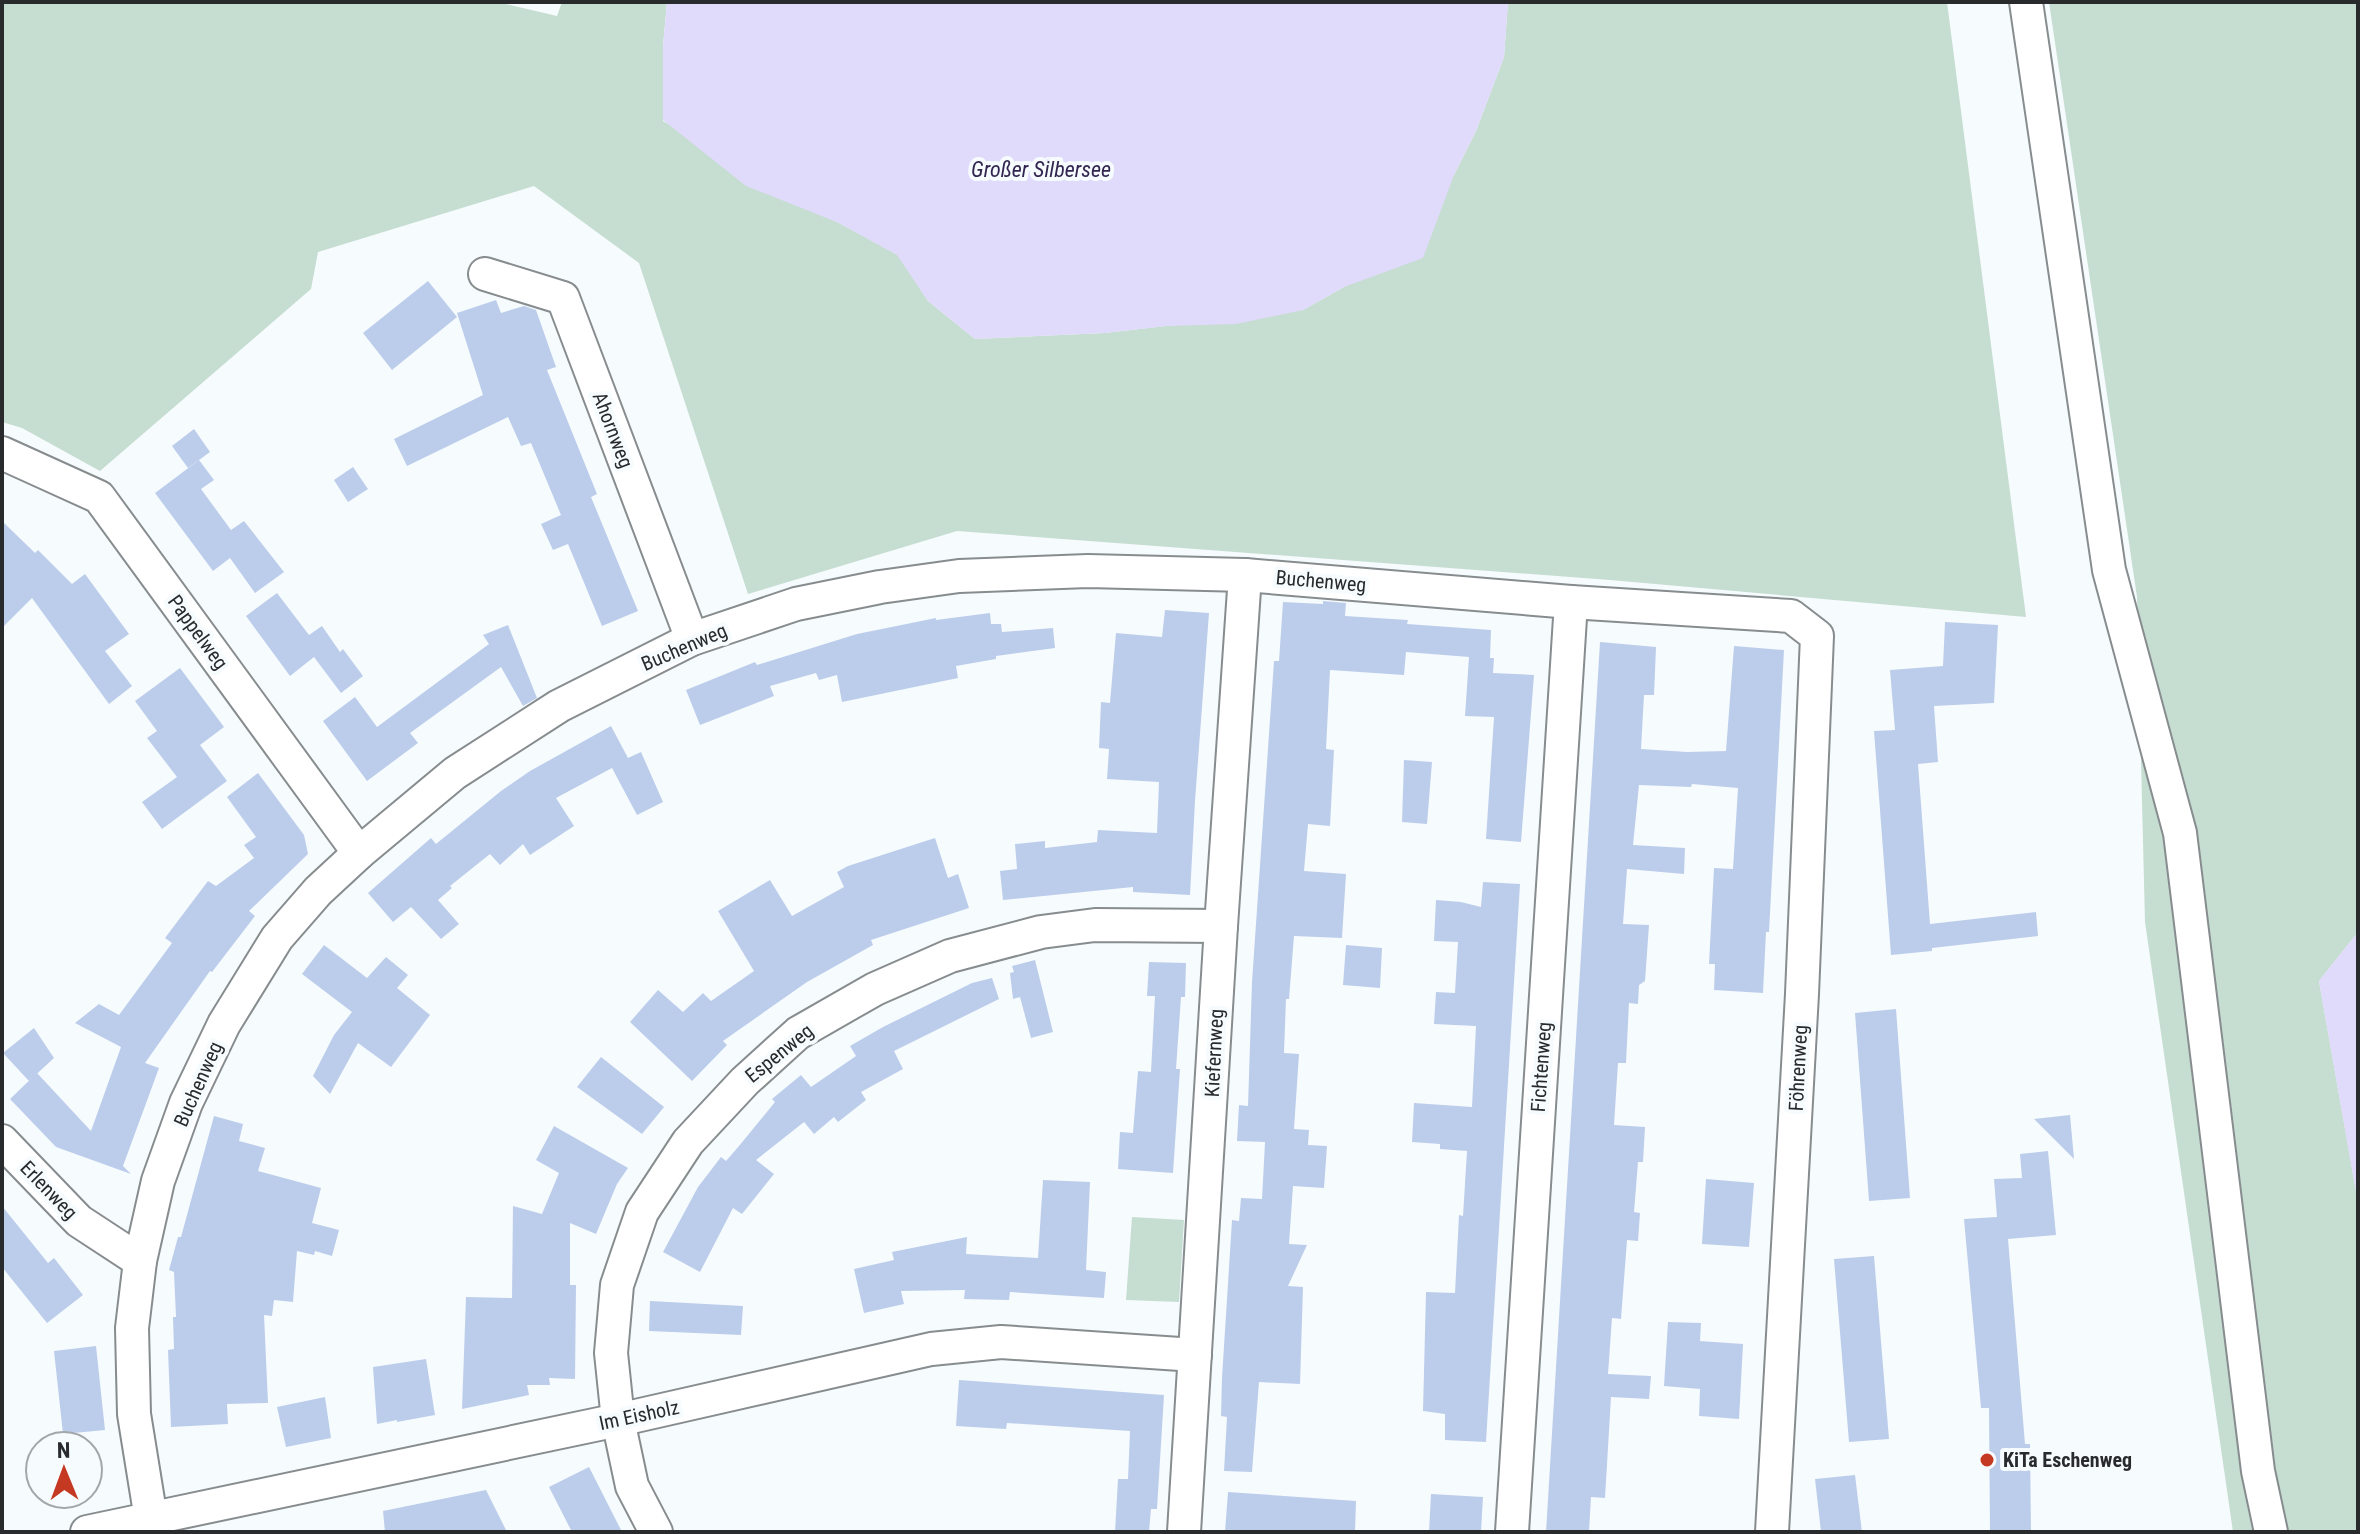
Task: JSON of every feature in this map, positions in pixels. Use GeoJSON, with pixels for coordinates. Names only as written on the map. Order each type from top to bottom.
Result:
{"type":"FeatureCollection","features":[{"type":"Feature","properties":{"kind":"street"},"geometry":{"type":"LineString","coordinates":[[2026,2],[2109,570],[2180,833],[2258,1471],[2271,1532]]}},
{"type":"Feature","properties":{"kind":"street","name":"Ahornweg"},"geometry":{"type":"LineString","coordinates":[[485,274],[563,298],[692,639]]}},
{"type":"Feature","properties":{"kind":"street","name":"Pappelweg"},"geometry":{"type":"LineString","coordinates":[[2,453],[99,497],[359,853]]}},
{"type":"Feature","properties":{"kind":"street","name":"Buchenweg"},"geometry":{"type":"LineString","coordinates":[[154,1525],[134,1414],[132,1328],[140,1261],[158,1181],[186,1103],[224,1024],[277,938],[318,891],[455,773],[559,706],[692,639],[796,604],[880,587],[959,576],[1088,571],[1245,575],[1571,602],[1791,616]]}},
{"type":"Feature","properties":{"kind":"street","name":"Kiefernweg"},"geometry":{"type":"LineString","coordinates":[[1184,1532],[1245,575]]}},
{"type":"Feature","properties":{"kind":"street","name":"Fichtenweg"},"geometry":{"type":"LineString","coordinates":[[1512,1532],[1571,602]]}},
{"type":"Feature","properties":{"kind":"street","name":"Föhrenweg"},"geometry":{"type":"LineString","coordinates":[[1772,1532],[1802,994],[1817,636],[1791,616]]}},
{"type":"Feature","properties":{"kind":"street","name":"Espenweg"},"geometry":{"type":"LineString","coordinates":[[656,1532],[632,1486],[618,1420],[611,1353],[617,1285],[642,1212],[688,1142],[745,1081],[798,1033],[875,989],[950,956],[1041,932],[1095,925],[1221,926]]}},
{"type":"Feature","properties":{"kind":"street","name":"Erlenweg"},"geometry":{"type":"LineString","coordinates":[[2,1141],[79,1221],[140,1261]]}},
{"type":"Feature","properties":{"kind":"street","name":"Im Eisholz"},"geometry":{"type":"LineString","coordinates":[[87,1532],[154,1525],[945,1348],[1001,1342],[1195,1355]]}},
{"type":"Feature","properties":{"kind":"green space"},"geometry":{"type":"Polygon","coordinates":[[[2,2],[497,2],[557,16],[562,2],[667,2],[663,46],[663,121],[898,255],[928,301],[975,339],[1105,333],[1303,310],[1344,287],[1454,175],[1476,131],[1504,57],[1508,2],[1947,2],[2026,617],[1610,580],[957,531],[748,594],[639,263],[534,186],[318,252],[311,289],[100,471],[22,428],[2,422],[2,2]]]}},
{"type":"Feature","properties":{"kind":"green space"},"geometry":{"type":"Polygon","coordinates":[[[2049,2],[2358,2],[2358,932],[2319,981],[2358,1192],[2358,1532],[2233,1532],[2145,922],[2137,597],[2049,2]]]}},
{"type":"Feature","properties":{"kind":"green space"},"geometry":{"type":"Polygon","coordinates":[[[1132,1217],[1184,1220],[1179,1302],[1126,1300],[1132,1217]]]}},
{"type":"Feature","properties":{"kind":"water","name":"Großer Silbersee"},"geometry":{"type":"Polygon","coordinates":[[[667,2],[1508,2],[1504,57],[1423,258],[1344,287],[1303,310],[1236,324],[975,339],[928,301],[897,255],[839,223],[746,186],[663,120],[663,46],[667,2]]]}},
{"type":"Feature","properties":{"kind":"water"},"geometry":{"type":"Polygon","coordinates":[[[2358,932],[2358,1192],[2356,1192],[2319,981],[2358,932]]]}},
{"type":"Feature","properties":{"kind":"building"},"geometry":{"type":"Polygon","coordinates":[[[428,281],[457,317],[392,370],[363,333],[428,281]]]}},
{"type":"Feature","properties":{"kind":"building"},"geometry":{"type":"Polygon","coordinates":[[[496,300],[501,313],[524,306],[536,310],[556,367],[547,370],[597,494],[591,497],[638,611],[602,626],[568,544],[553,550],[541,524],[561,515],[531,443],[521,446],[508,417],[407,466],[394,439],[483,395],[457,313],[496,300]]]}},
{"type":"Feature","properties":{"kind":"building"},"geometry":{"type":"Polygon","coordinates":[[[194,429],[210,452],[188,468],[172,446],[194,429]]]}},
{"type":"Feature","properties":{"kind":"building"},"geometry":{"type":"Polygon","coordinates":[[[199,460],[214,480],[201,489],[231,530],[244,521],[284,572],[255,593],[230,558],[213,571],[155,493],[199,460]]]}},
{"type":"Feature","properties":{"kind":"building"},"geometry":{"type":"Polygon","coordinates":[[[353,467],[368,489],[348,502],[334,480],[353,467]]]}},
{"type":"Feature","properties":{"kind":"building"},"geometry":{"type":"Polygon","coordinates":[[[2,521],[35,553],[38,550],[72,584],[85,574],[129,634],[105,651],[132,686],[109,704],[32,598],[2,628],[2,521]]]}},
{"type":"Feature","properties":{"kind":"building"},"geometry":{"type":"Polygon","coordinates":[[[277,593],[309,635],[322,626],[340,652],[343,649],[363,676],[341,693],[314,657],[290,676],[246,616],[277,593]]]}},
{"type":"Feature","properties":{"kind":"building"},"geometry":{"type":"Polygon","coordinates":[[[1323,601],[1346,603],[1345,616],[1491,630],[1493,673],[1534,675],[1521,842],[1486,839],[1494,717],[1465,716],[1469,657],[1406,652],[1404,675],[1330,670],[1326,749],[1334,750],[1330,826],[1308,824],[1304,871],[1346,874],[1342,938],[1294,936],[1289,999],[1286,999],[1284,1053],[1299,1054],[1294,1129],[1309,1130],[1308,1145],[1327,1146],[1324,1188],[1293,1186],[1289,1244],[1307,1245],[1288,1286],[1303,1287],[1300,1384],[1259,1382],[1252,1472],[1224,1471],[1227,1417],[1221,1416],[1222,1378],[1232,1220],[1239,1221],[1241,1198],[1262,1199],[1265,1142],[1237,1141],[1239,1105],[1248,1106],[1252,982],[1274,661],[1279,661],[1283,602],[1323,604],[1323,601]]]}},
{"type":"Feature","properties":{"kind":"building"},"geometry":{"type":"Polygon","coordinates":[[[1165,610],[1209,613],[1190,895],[1133,892],[1133,887],[1003,900],[1000,871],[1017,869],[1015,844],[1045,841],[1045,848],[1097,842],[1098,830],[1157,833],[1159,782],[1107,779],[1109,749],[1099,748],[1101,702],[1110,703],[1116,633],[1162,637],[1165,610]]]}},
{"type":"Feature","properties":{"kind":"building"},"geometry":{"type":"Polygon","coordinates":[[[990,613],[991,624],[1001,624],[1002,632],[1053,628],[1055,648],[996,656],[996,659],[956,666],[958,678],[842,702],[837,675],[819,680],[816,673],[770,686],[774,696],[700,725],[686,690],[755,662],[757,665],[857,634],[936,618],[990,613]]]}},
{"type":"Feature","properties":{"kind":"building"},"geometry":{"type":"Polygon","coordinates":[[[1945,622],[1998,625],[1994,703],[1934,706],[1938,762],[1918,764],[1930,924],[2036,912],[2038,936],[1891,955],[1874,731],[1895,730],[1890,670],[1943,666],[1945,622]]]}},
{"type":"Feature","properties":{"kind":"building"},"geometry":{"type":"Polygon","coordinates":[[[508,625],[537,698],[523,706],[501,667],[410,733],[418,743],[367,781],[323,721],[355,697],[377,727],[489,644],[483,635],[508,625]]]}},
{"type":"Feature","properties":{"kind":"building"},"geometry":{"type":"Polygon","coordinates":[[[1600,642],[1656,647],[1654,695],[1644,695],[1641,749],[1687,752],[1726,751],[1734,646],[1784,650],[1769,932],[1766,932],[1763,993],[1714,990],[1715,964],[1709,964],[1714,868],[1733,869],[1738,788],[1692,784],[1691,787],[1639,785],[1633,845],[1685,848],[1684,874],[1627,869],[1623,924],[1649,925],[1645,981],[1639,985],[1638,1004],[1629,1003],[1626,1063],[1618,1063],[1614,1125],[1645,1127],[1643,1162],[1638,1162],[1634,1212],[1640,1213],[1638,1241],[1627,1240],[1621,1319],[1612,1318],[1608,1374],[1651,1376],[1649,1399],[1611,1397],[1605,1498],[1591,1497],[1589,1532],[1546,1532],[1600,642]]]}},
{"type":"Feature","properties":{"kind":"building"},"geometry":{"type":"Polygon","coordinates":[[[180,668],[224,727],[200,745],[227,781],[162,829],[142,802],[177,777],[147,738],[157,731],[135,701],[180,668]]]}},
{"type":"Feature","properties":{"kind":"building"},"geometry":{"type":"Polygon","coordinates":[[[611,726],[628,758],[641,752],[663,802],[637,815],[612,768],[556,798],[574,826],[530,855],[523,844],[500,865],[490,854],[450,886],[452,888],[438,900],[459,924],[441,939],[411,907],[393,922],[368,893],[431,838],[436,844],[530,771],[611,726]]]}},
{"type":"Feature","properties":{"kind":"building"},"geometry":{"type":"Polygon","coordinates":[[[1404,760],[1432,762],[1427,824],[1402,822],[1404,760]]]}},
{"type":"Feature","properties":{"kind":"building"},"geometry":{"type":"Polygon","coordinates":[[[258,773],[304,835],[308,854],[249,911],[255,916],[210,971],[145,1063],[159,1068],[123,1166],[131,1174],[56,1147],[10,1099],[37,1073],[91,1131],[121,1047],[75,1023],[99,1004],[119,1015],[172,943],[165,938],[208,881],[216,886],[254,858],[244,845],[256,837],[227,797],[258,773]]]}},
{"type":"Feature","properties":{"kind":"building"},"geometry":{"type":"Polygon","coordinates":[[[935,838],[948,878],[958,874],[969,908],[871,940],[873,945],[807,982],[723,1041],[727,1045],[692,1081],[630,1022],[658,990],[683,1012],[703,993],[711,1001],[754,971],[718,911],[770,880],[792,916],[844,887],[837,872],[848,866],[935,838]]]}},
{"type":"Feature","properties":{"kind":"building"},"geometry":{"type":"Polygon","coordinates":[[[1483,882],[1520,884],[1486,1442],[1445,1440],[1445,1414],[1423,1411],[1426,1292],[1455,1293],[1459,1215],[1463,1216],[1467,1151],[1440,1149],[1440,1144],[1412,1142],[1414,1103],[1472,1107],[1476,1026],[1434,1024],[1436,992],[1455,993],[1458,942],[1434,941],[1436,900],[1481,907],[1483,882]]]}},
{"type":"Feature","properties":{"kind":"building"},"geometry":{"type":"Polygon","coordinates":[[[324,945],[367,978],[386,957],[408,975],[397,988],[430,1015],[391,1067],[358,1043],[330,1094],[313,1076],[334,1035],[352,1012],[302,974],[324,945]]]}},
{"type":"Feature","properties":{"kind":"building"},"geometry":{"type":"Polygon","coordinates":[[[1346,945],[1382,948],[1380,988],[1343,985],[1346,945]]]}},
{"type":"Feature","properties":{"kind":"building"},"geometry":{"type":"Polygon","coordinates":[[[1035,960],[1053,1032],[1031,1038],[1020,997],[1013,999],[1010,973],[1014,972],[1012,966],[1035,960]]]}},
{"type":"Feature","properties":{"kind":"building"},"geometry":{"type":"Polygon","coordinates":[[[1149,962],[1186,963],[1176,1069],[1180,1069],[1173,1173],[1118,1169],[1120,1132],[1133,1133],[1138,1071],[1151,1072],[1155,996],[1147,996],[1149,962]]]}},
{"type":"Feature","properties":{"kind":"building"},"geometry":{"type":"Polygon","coordinates":[[[992,978],[999,999],[894,1051],[903,1069],[861,1092],[866,1100],[838,1122],[834,1117],[814,1134],[804,1122],[756,1160],[774,1174],[742,1214],[733,1208],[700,1272],[663,1252],[698,1187],[721,1157],[726,1161],[739,1146],[775,1102],[772,1099],[801,1075],[811,1087],[856,1056],[850,1046],[883,1027],[972,983],[992,978]]]}},
{"type":"Feature","properties":{"kind":"building"},"geometry":{"type":"Polygon","coordinates":[[[1896,1009],[1910,1198],[1869,1201],[1855,1013],[1896,1009]]]}},
{"type":"Feature","properties":{"kind":"building"},"geometry":{"type":"Polygon","coordinates":[[[34,1028],[54,1058],[29,1081],[3,1053],[34,1028]]]}},
{"type":"Feature","properties":{"kind":"building"},"geometry":{"type":"Polygon","coordinates":[[[601,1057],[664,1107],[642,1134],[577,1087],[601,1057]]]}},
{"type":"Feature","properties":{"kind":"building"},"geometry":{"type":"Polygon","coordinates":[[[2070,1115],[2074,1159],[2034,1119],[2070,1115]]]}},
{"type":"Feature","properties":{"kind":"building"},"geometry":{"type":"Polygon","coordinates":[[[214,1116],[243,1124],[239,1141],[265,1148],[258,1171],[321,1188],[312,1223],[339,1230],[332,1256],[315,1251],[314,1255],[297,1251],[293,1302],[274,1300],[272,1316],[264,1315],[268,1403],[227,1404],[228,1424],[171,1427],[168,1350],[174,1349],[173,1317],[176,1317],[174,1272],[169,1270],[214,1116]]]}},
{"type":"Feature","properties":{"kind":"building"},"geometry":{"type":"Polygon","coordinates":[[[554,1126],[628,1168],[617,1184],[596,1234],[570,1223],[570,1285],[576,1285],[575,1379],[549,1378],[550,1385],[527,1385],[529,1395],[462,1409],[466,1297],[512,1298],[513,1206],[542,1214],[559,1173],[536,1160],[554,1126]]]}},
{"type":"Feature","properties":{"kind":"building"},"geometry":{"type":"Polygon","coordinates":[[[2048,1151],[2056,1235],[2008,1239],[2025,1444],[2030,1444],[2031,1532],[1990,1532],[1989,1408],[1981,1408],[1964,1219],[1997,1217],[1994,1179],[2022,1178],[2020,1154],[2048,1151]]]}},
{"type":"Feature","properties":{"kind":"building"},"geometry":{"type":"Polygon","coordinates":[[[1706,1179],[1754,1183],[1749,1247],[1702,1244],[1706,1179]]]}},
{"type":"Feature","properties":{"kind":"building"},"geometry":{"type":"Polygon","coordinates":[[[1043,1180],[1090,1182],[1086,1270],[1106,1272],[1104,1298],[1010,1292],[1009,1300],[964,1299],[965,1290],[901,1291],[904,1304],[864,1313],[854,1269],[894,1260],[892,1252],[967,1237],[966,1254],[1038,1258],[1043,1180]]]}},
{"type":"Feature","properties":{"kind":"building"},"geometry":{"type":"Polygon","coordinates":[[[2,1206],[48,1263],[54,1258],[83,1295],[47,1323],[2,1267],[2,1206]]]}},
{"type":"Feature","properties":{"kind":"building"},"geometry":{"type":"Polygon","coordinates":[[[1874,1256],[1889,1439],[1849,1442],[1834,1259],[1874,1256]]]}},
{"type":"Feature","properties":{"kind":"building"},"geometry":{"type":"Polygon","coordinates":[[[650,1301],[743,1306],[741,1335],[649,1331],[650,1301]]]}},
{"type":"Feature","properties":{"kind":"building"},"geometry":{"type":"Polygon","coordinates":[[[1668,1322],[1701,1323],[1700,1341],[1743,1344],[1739,1419],[1699,1416],[1700,1389],[1664,1386],[1668,1322]]]}},
{"type":"Feature","properties":{"kind":"building"},"geometry":{"type":"Polygon","coordinates":[[[96,1346],[105,1430],[63,1430],[54,1351],[96,1346]]]}},
{"type":"Feature","properties":{"kind":"building"},"geometry":{"type":"Polygon","coordinates":[[[426,1359],[435,1415],[377,1424],[373,1367],[426,1359]]]}},
{"type":"Feature","properties":{"kind":"building"},"geometry":{"type":"Polygon","coordinates":[[[959,1380],[1164,1395],[1157,1509],[1151,1509],[1149,1532],[1115,1532],[1118,1479],[1128,1479],[1130,1431],[1007,1423],[1006,1429],[956,1426],[959,1380]]]}},
{"type":"Feature","properties":{"kind":"building"},"geometry":{"type":"Polygon","coordinates":[[[325,1397],[331,1438],[286,1447],[277,1407],[325,1397]]]}},
{"type":"Feature","properties":{"kind":"building"},"geometry":{"type":"Polygon","coordinates":[[[589,1467],[622,1532],[572,1532],[549,1487],[589,1467]]]}},
{"type":"Feature","properties":{"kind":"building"},"geometry":{"type":"Polygon","coordinates":[[[1855,1475],[1862,1532],[1821,1532],[1815,1479],[1855,1475]]]}},
{"type":"Feature","properties":{"kind":"building"},"geometry":{"type":"Polygon","coordinates":[[[486,1490],[507,1532],[385,1532],[383,1511],[486,1490]]]}},
{"type":"Feature","properties":{"kind":"building"},"geometry":{"type":"Polygon","coordinates":[[[1228,1492],[1356,1501],[1355,1532],[1225,1532],[1228,1492]]]}},
{"type":"Feature","properties":{"kind":"building"},"geometry":{"type":"Polygon","coordinates":[[[1431,1494],[1483,1497],[1481,1532],[1429,1532],[1431,1494]]]}},
{"type":"Feature","properties":{"kind":"place","name":"KiTa Eschenweg"},"geometry":{"type":"Point","coordinates":[1987,1460]}}]}
